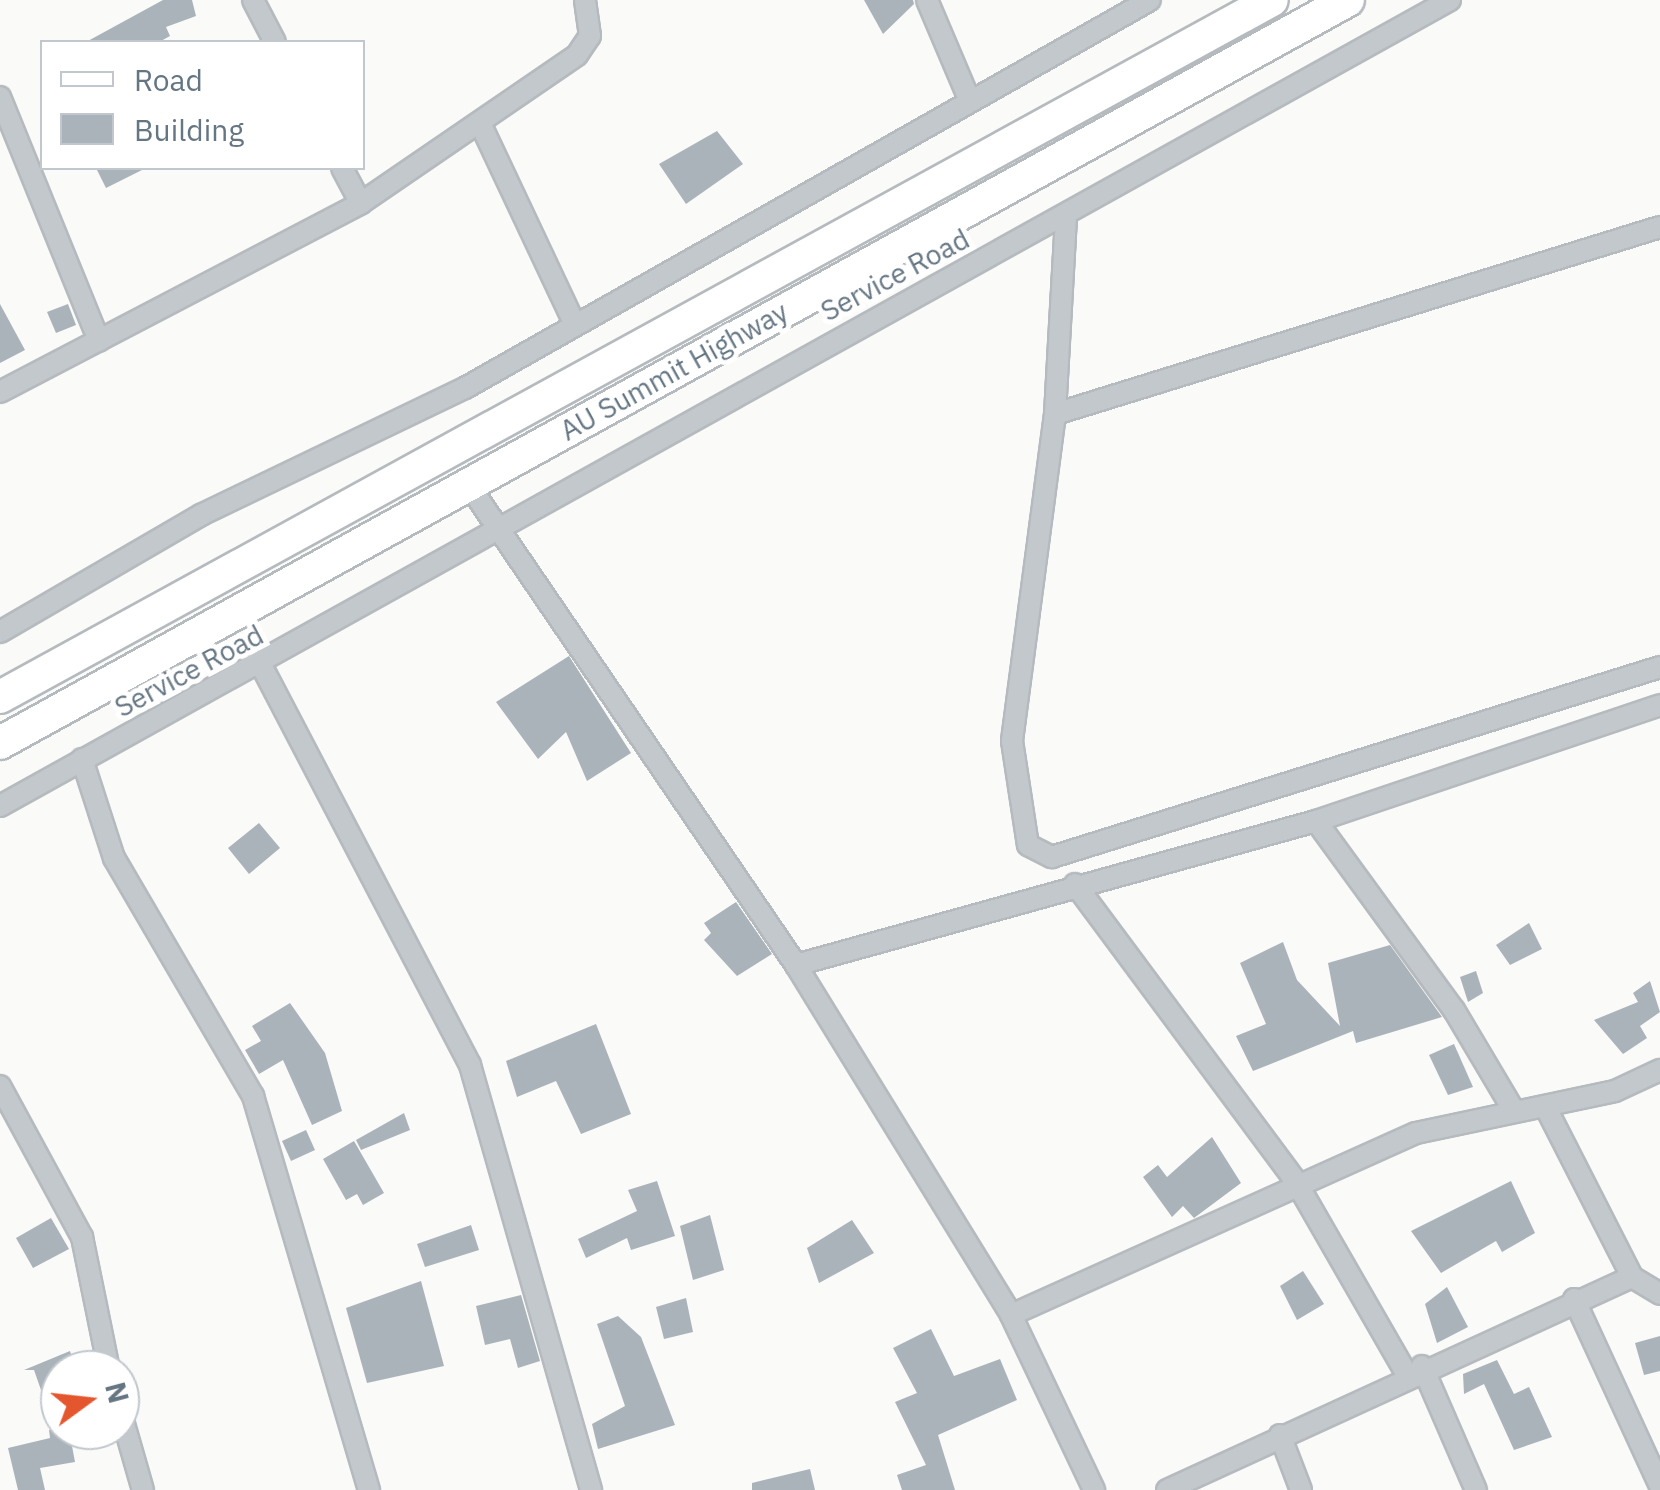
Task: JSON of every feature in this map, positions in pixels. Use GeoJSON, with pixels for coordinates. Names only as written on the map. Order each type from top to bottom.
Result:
{"type":"FeatureCollection","features":[{"type":"Feature","properties":{"kind":"main road","name":"AU Summit Highway"},"geometry":{"type":"LineString","coordinates":[[0,697],[1272,0]]}},
{"type":"Feature","properties":{"kind":"main road","name":"AU Summit Highway"},"geometry":{"type":"LineString","coordinates":[[0,743],[1348,0]]}},
{"type":"Feature","properties":{"kind":"street"},"geometry":{"type":"LineString","coordinates":[[253,0],[275,40]]}},
{"type":"Feature","properties":{"kind":"street"},"geometry":{"type":"LineString","coordinates":[[0,392],[361,203],[577,55],[590,36],[584,0]]}},
{"type":"Feature","properties":{"kind":"street"},"geometry":{"type":"LineString","coordinates":[[927,0],[969,99]]}},
{"type":"Feature","properties":{"kind":"street"},"geometry":{"type":"LineString","coordinates":[[0,632],[200,515],[575,324],[1150,0]]}},
{"type":"Feature","properties":{"kind":"street","name":"Service Road"},"geometry":{"type":"LineString","coordinates":[[0,806],[499,534],[870,316],[1066,217],[1450,0]]}},
{"type":"Feature","properties":{"kind":"street"},"geometry":{"type":"LineString","coordinates":[[0,97],[99,340]]}},
{"type":"Feature","properties":{"kind":"street"},"geometry":{"type":"LineString","coordinates":[[480,122],[575,324]]}},
{"type":"Feature","properties":{"kind":"street"},"geometry":{"type":"LineString","coordinates":[[343,170],[361,203]]}},
{"type":"Feature","properties":{"kind":"street"},"geometry":{"type":"LineString","coordinates":[[1066,217],[1055,414],[1012,740],[1028,845],[1052,857],[1660,667]]}},
{"type":"Feature","properties":{"kind":"street"},"geometry":{"type":"LineString","coordinates":[[1055,414],[1660,227]]}},
{"type":"Feature","properties":{"kind":"street"},"geometry":{"type":"LineString","coordinates":[[468,484],[796,965],[1011,1315],[1089,1489]]}},
{"type":"Feature","properties":{"kind":"street"},"geometry":{"type":"LineString","coordinates":[[260,665],[470,1065],[592,1490]]}},
{"type":"Feature","properties":{"kind":"street"},"geometry":{"type":"LineString","coordinates":[[796,965],[1075,884],[1316,820],[1660,705]]}},
{"type":"Feature","properties":{"kind":"street"},"geometry":{"type":"LineString","coordinates":[[82,759],[114,858],[254,1096],[370,1490]]}},
{"type":"Feature","properties":{"kind":"street"},"geometry":{"type":"LineString","coordinates":[[1316,820],[1454,1010],[1511,1106]]}},
{"type":"Feature","properties":{"kind":"street"},"geometry":{"type":"LineString","coordinates":[[1075,884],[1295,1180],[1414,1370],[1476,1490]]}},
{"type":"Feature","properties":{"kind":"street"},"geometry":{"type":"LineString","coordinates":[[1011,1315],[1295,1180],[1511,1106],[1545,1106],[1660,1070]]}},
{"type":"Feature","properties":{"kind":"street"},"geometry":{"type":"LineString","coordinates":[[0,1086],[82,1237],[105,1350]]}},
{"type":"Feature","properties":{"kind":"street"},"geometry":{"type":"LineString","coordinates":[[1545,1106],[1632,1277],[1660,1294]]}},
{"type":"Feature","properties":{"kind":"street"},"geometry":{"type":"LineString","coordinates":[[1167,1490],[1414,1370],[1632,1277]]}},
{"type":"Feature","properties":{"kind":"street"},"geometry":{"type":"LineString","coordinates":[[1574,1299],[1660,1486]]}},
{"type":"Feature","properties":{"kind":"street"},"geometry":{"type":"LineString","coordinates":[[1280,1435],[1301,1490]]}},
{"type":"Feature","properties":{"kind":"street"},"geometry":{"type":"LineString","coordinates":[[132,1450],[143,1490]]}},
{"type":"Feature","properties":{"kind":"building"},"geometry":{"type":"Polygon","coordinates":[[[163,0],[192,0],[196,16],[166,27],[170,36],[163,40],[90,40],[163,0]]]}},
{"type":"Feature","properties":{"kind":"building"},"geometry":{"type":"Polygon","coordinates":[[[864,0],[913,0],[914,4],[883,34],[864,0]]]}},
{"type":"Feature","properties":{"kind":"building"},"geometry":{"type":"Polygon","coordinates":[[[717,131],[743,164],[686,204],[659,164],[717,131]]]}},
{"type":"Feature","properties":{"kind":"building"},"geometry":{"type":"Polygon","coordinates":[[[97,170],[142,170],[106,188],[97,170]]]}},
{"type":"Feature","properties":{"kind":"building"},"geometry":{"type":"Polygon","coordinates":[[[0,304],[25,350],[0,363],[0,304]]]}},
{"type":"Feature","properties":{"kind":"building"},"geometry":{"type":"Polygon","coordinates":[[[68,304],[76,325],[56,333],[47,312],[68,304]]]}},
{"type":"Feature","properties":{"kind":"building"},"geometry":{"type":"Polygon","coordinates":[[[569,656],[631,753],[587,781],[566,732],[538,759],[496,702],[569,656]]]}},
{"type":"Feature","properties":{"kind":"building"},"geometry":{"type":"Polygon","coordinates":[[[259,823],[280,848],[249,874],[228,848],[259,823]]]}},
{"type":"Feature","properties":{"kind":"building"},"geometry":{"type":"Polygon","coordinates":[[[736,902],[772,954],[737,976],[704,940],[711,933],[704,923],[736,902]]]}},
{"type":"Feature","properties":{"kind":"building"},"geometry":{"type":"Polygon","coordinates":[[[1529,923],[1542,949],[1510,965],[1496,945],[1529,923]]]}},
{"type":"Feature","properties":{"kind":"building"},"geometry":{"type":"Polygon","coordinates":[[[1283,942],[1297,980],[1340,1026],[1328,963],[1390,945],[1442,1017],[1356,1043],[1353,1031],[1253,1071],[1236,1036],[1266,1024],[1240,963],[1283,942]]]}},
{"type":"Feature","properties":{"kind":"building"},"geometry":{"type":"Polygon","coordinates":[[[1476,971],[1483,993],[1468,1002],[1460,977],[1476,971]]]}},
{"type":"Feature","properties":{"kind":"building"},"geometry":{"type":"Polygon","coordinates":[[[1650,981],[1660,1012],[1640,1026],[1647,1038],[1623,1054],[1594,1020],[1638,1002],[1633,993],[1650,981]]]}},
{"type":"Feature","properties":{"kind":"building"},"geometry":{"type":"Polygon","coordinates":[[[290,1003],[325,1053],[342,1111],[312,1125],[283,1060],[259,1074],[245,1050],[261,1041],[252,1026],[290,1003]]]}},
{"type":"Feature","properties":{"kind":"building"},"geometry":{"type":"Polygon","coordinates":[[[596,1024],[631,1114],[581,1134],[556,1081],[517,1097],[506,1061],[596,1024]]]}},
{"type":"Feature","properties":{"kind":"building"},"geometry":{"type":"Polygon","coordinates":[[[1454,1044],[1473,1087],[1448,1095],[1429,1055],[1454,1044]]]}},
{"type":"Feature","properties":{"kind":"building"},"geometry":{"type":"Polygon","coordinates":[[[404,1113],[410,1130],[361,1150],[356,1140],[404,1113]]]}},
{"type":"Feature","properties":{"kind":"building"},"geometry":{"type":"Polygon","coordinates":[[[306,1130],[315,1150],[291,1161],[282,1141],[306,1130]]]}},
{"type":"Feature","properties":{"kind":"building"},"geometry":{"type":"Polygon","coordinates":[[[1212,1137],[1241,1183],[1194,1218],[1183,1206],[1172,1217],[1143,1177],[1158,1165],[1167,1177],[1212,1137]]]}},
{"type":"Feature","properties":{"kind":"building"},"geometry":{"type":"Polygon","coordinates":[[[354,1141],[384,1193],[363,1205],[357,1194],[346,1200],[323,1159],[354,1141]]]}},
{"type":"Feature","properties":{"kind":"building"},"geometry":{"type":"Polygon","coordinates":[[[657,1181],[675,1236],[631,1250],[627,1238],[586,1258],[578,1239],[637,1211],[628,1190],[657,1181]]]}},
{"type":"Feature","properties":{"kind":"building"},"geometry":{"type":"Polygon","coordinates":[[[1511,1181],[1535,1233],[1502,1252],[1496,1241],[1441,1273],[1411,1231],[1511,1181]]]}},
{"type":"Feature","properties":{"kind":"building"},"geometry":{"type":"Polygon","coordinates":[[[710,1215],[724,1270],[693,1280],[680,1226],[710,1215]]]}},
{"type":"Feature","properties":{"kind":"building"},"geometry":{"type":"Polygon","coordinates":[[[51,1218],[69,1249],[33,1268],[16,1238],[51,1218]]]}},
{"type":"Feature","properties":{"kind":"building"},"geometry":{"type":"Polygon","coordinates":[[[852,1220],[874,1253],[819,1283],[807,1248],[852,1220]]]}},
{"type":"Feature","properties":{"kind":"building"},"geometry":{"type":"Polygon","coordinates":[[[471,1225],[479,1250],[425,1267],[417,1244],[471,1225]]]}},
{"type":"Feature","properties":{"kind":"building"},"geometry":{"type":"Polygon","coordinates":[[[1303,1271],[1324,1304],[1297,1320],[1280,1286],[1303,1271]]]}},
{"type":"Feature","properties":{"kind":"building"},"geometry":{"type":"Polygon","coordinates":[[[421,1281],[444,1366],[367,1383],[346,1308],[421,1281]]]}},
{"type":"Feature","properties":{"kind":"building"},"geometry":{"type":"Polygon","coordinates":[[[1447,1287],[1468,1327],[1437,1343],[1425,1304],[1447,1287]]]}},
{"type":"Feature","properties":{"kind":"building"},"geometry":{"type":"Polygon","coordinates":[[[521,1295],[540,1361],[518,1368],[510,1339],[485,1345],[476,1306],[521,1295]]]}},
{"type":"Feature","properties":{"kind":"building"},"geometry":{"type":"Polygon","coordinates":[[[686,1298],[693,1332],[664,1339],[656,1307],[686,1298]]]}},
{"type":"Feature","properties":{"kind":"building"},"geometry":{"type":"Polygon","coordinates":[[[618,1316],[641,1337],[675,1425],[598,1449],[592,1424],[625,1406],[597,1324],[618,1316]]]}},
{"type":"Feature","properties":{"kind":"building"},"geometry":{"type":"Polygon","coordinates":[[[931,1329],[954,1376],[1000,1359],[1017,1400],[938,1435],[955,1490],[902,1490],[897,1475],[926,1465],[895,1402],[917,1393],[893,1348],[931,1329]]]}},
{"type":"Feature","properties":{"kind":"building"},"geometry":{"type":"Polygon","coordinates":[[[1660,1336],[1660,1371],[1644,1375],[1635,1343],[1660,1336]]]}},
{"type":"Feature","properties":{"kind":"building"},"geometry":{"type":"Polygon","coordinates":[[[1497,1360],[1514,1394],[1529,1387],[1552,1437],[1514,1450],[1484,1384],[1464,1394],[1463,1374],[1497,1360]]]}},
{"type":"Feature","properties":{"kind":"building"},"geometry":{"type":"Polygon","coordinates":[[[40,1363],[40,1387],[34,1370],[24,1370],[40,1363]]]}},
{"type":"Feature","properties":{"kind":"building"},"geometry":{"type":"Polygon","coordinates":[[[40,1440],[40,1450],[73,1450],[75,1462],[40,1468],[45,1490],[18,1490],[8,1448],[40,1440]]]}},
{"type":"Feature","properties":{"kind":"building"},"geometry":{"type":"Polygon","coordinates":[[[810,1469],[815,1490],[752,1490],[752,1483],[810,1469]]]}}]}
